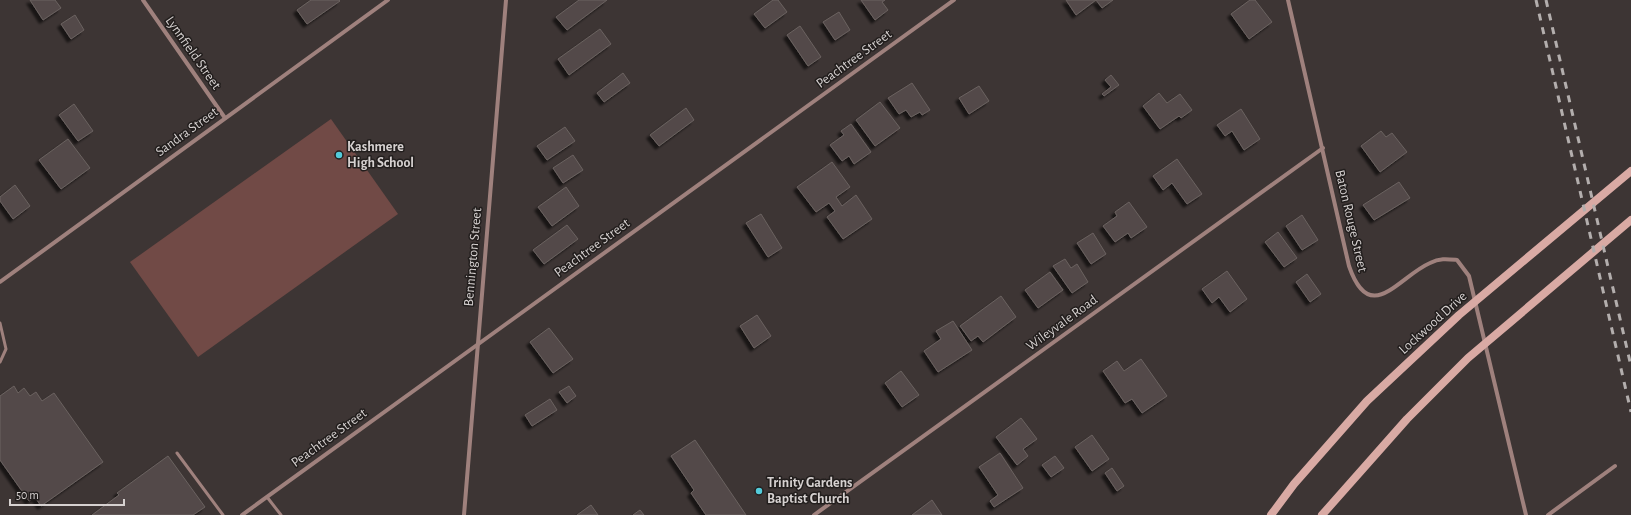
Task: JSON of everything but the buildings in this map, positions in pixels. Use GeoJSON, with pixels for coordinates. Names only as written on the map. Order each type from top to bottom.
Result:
{"type":"FeatureCollection","features":[{"type":"Feature","properties":{"kind":"main road","name":"Lockwood Drive"},"geometry":{"type":"LineString","coordinates":[[1271,515],[1294,484],[1367,401],[1460,315],[1631,171]]}},
{"type":"Feature","properties":{"kind":"main road"},"geometry":{"type":"LineString","coordinates":[[1322,515],[1407,419],[1468,358],[1631,220]]}},
{"type":"Feature","properties":{"kind":"street","name":"Lynnfield Street"},"geometry":{"type":"LineString","coordinates":[[143,0],[225,118]]}},
{"type":"Feature","properties":{"kind":"street","name":"Sandra Street"},"geometry":{"type":"LineString","coordinates":[[0,282],[388,0]]}},
{"type":"Feature","properties":{"kind":"street","name":"Bennington Street"},"geometry":{"type":"LineString","coordinates":[[464,515],[506,0]]}},
{"type":"Feature","properties":{"kind":"street","name":"Peachtree Street"},"geometry":{"type":"LineString","coordinates":[[242,515],[954,0]]}},
{"type":"Feature","properties":{"kind":"street","name":"Baton Rouge Street"},"geometry":{"type":"LineString","coordinates":[[1288,0],[1349,266],[1354,282],[1361,291],[1373,296],[1385,294],[1429,263],[1443,258],[1457,260],[1469,276],[1526,515]]}},
{"type":"Feature","properties":{"kind":"street","name":"Wileyvale Road"},"geometry":{"type":"LineString","coordinates":[[814,515],[1322,148]]}},
{"type":"Feature","properties":{"kind":"street"},"geometry":{"type":"LineString","coordinates":[[1548,515],[1615,466]]}},
{"type":"Feature","properties":{"kind":"lane"},"geometry":{"type":"LineString","coordinates":[[0,323],[6,350],[0,362]]}},
{"type":"Feature","properties":{"kind":"lane"},"geometry":{"type":"LineString","coordinates":[[177,453],[223,515]]}},
{"type":"Feature","properties":{"kind":"lane"},"geometry":{"type":"LineString","coordinates":[[267,497],[281,515]]}},
{"type":"Feature","properties":{"kind":"shaded area"},"geometry":{"type":"Polygon","coordinates":[[[331,119],[398,214],[198,357],[130,262],[331,119]]]}},
{"type":"Feature","properties":{"kind":"railway"},"geometry":{"type":"LineString","coordinates":[[1536,0],[1631,412]]}},
{"type":"Feature","properties":{"kind":"railway"},"geometry":{"type":"LineString","coordinates":[[1546,0],[1631,366]]}},
{"type":"Feature","properties":{"kind":"place","name":"Kashmere High School"},"geometry":{"type":"Point","coordinates":[339,155]}},
{"type":"Feature","properties":{"kind":"place","name":"Trinity Gardens Baptist Church"},"geometry":{"type":"Point","coordinates":[759,491]}}]}
